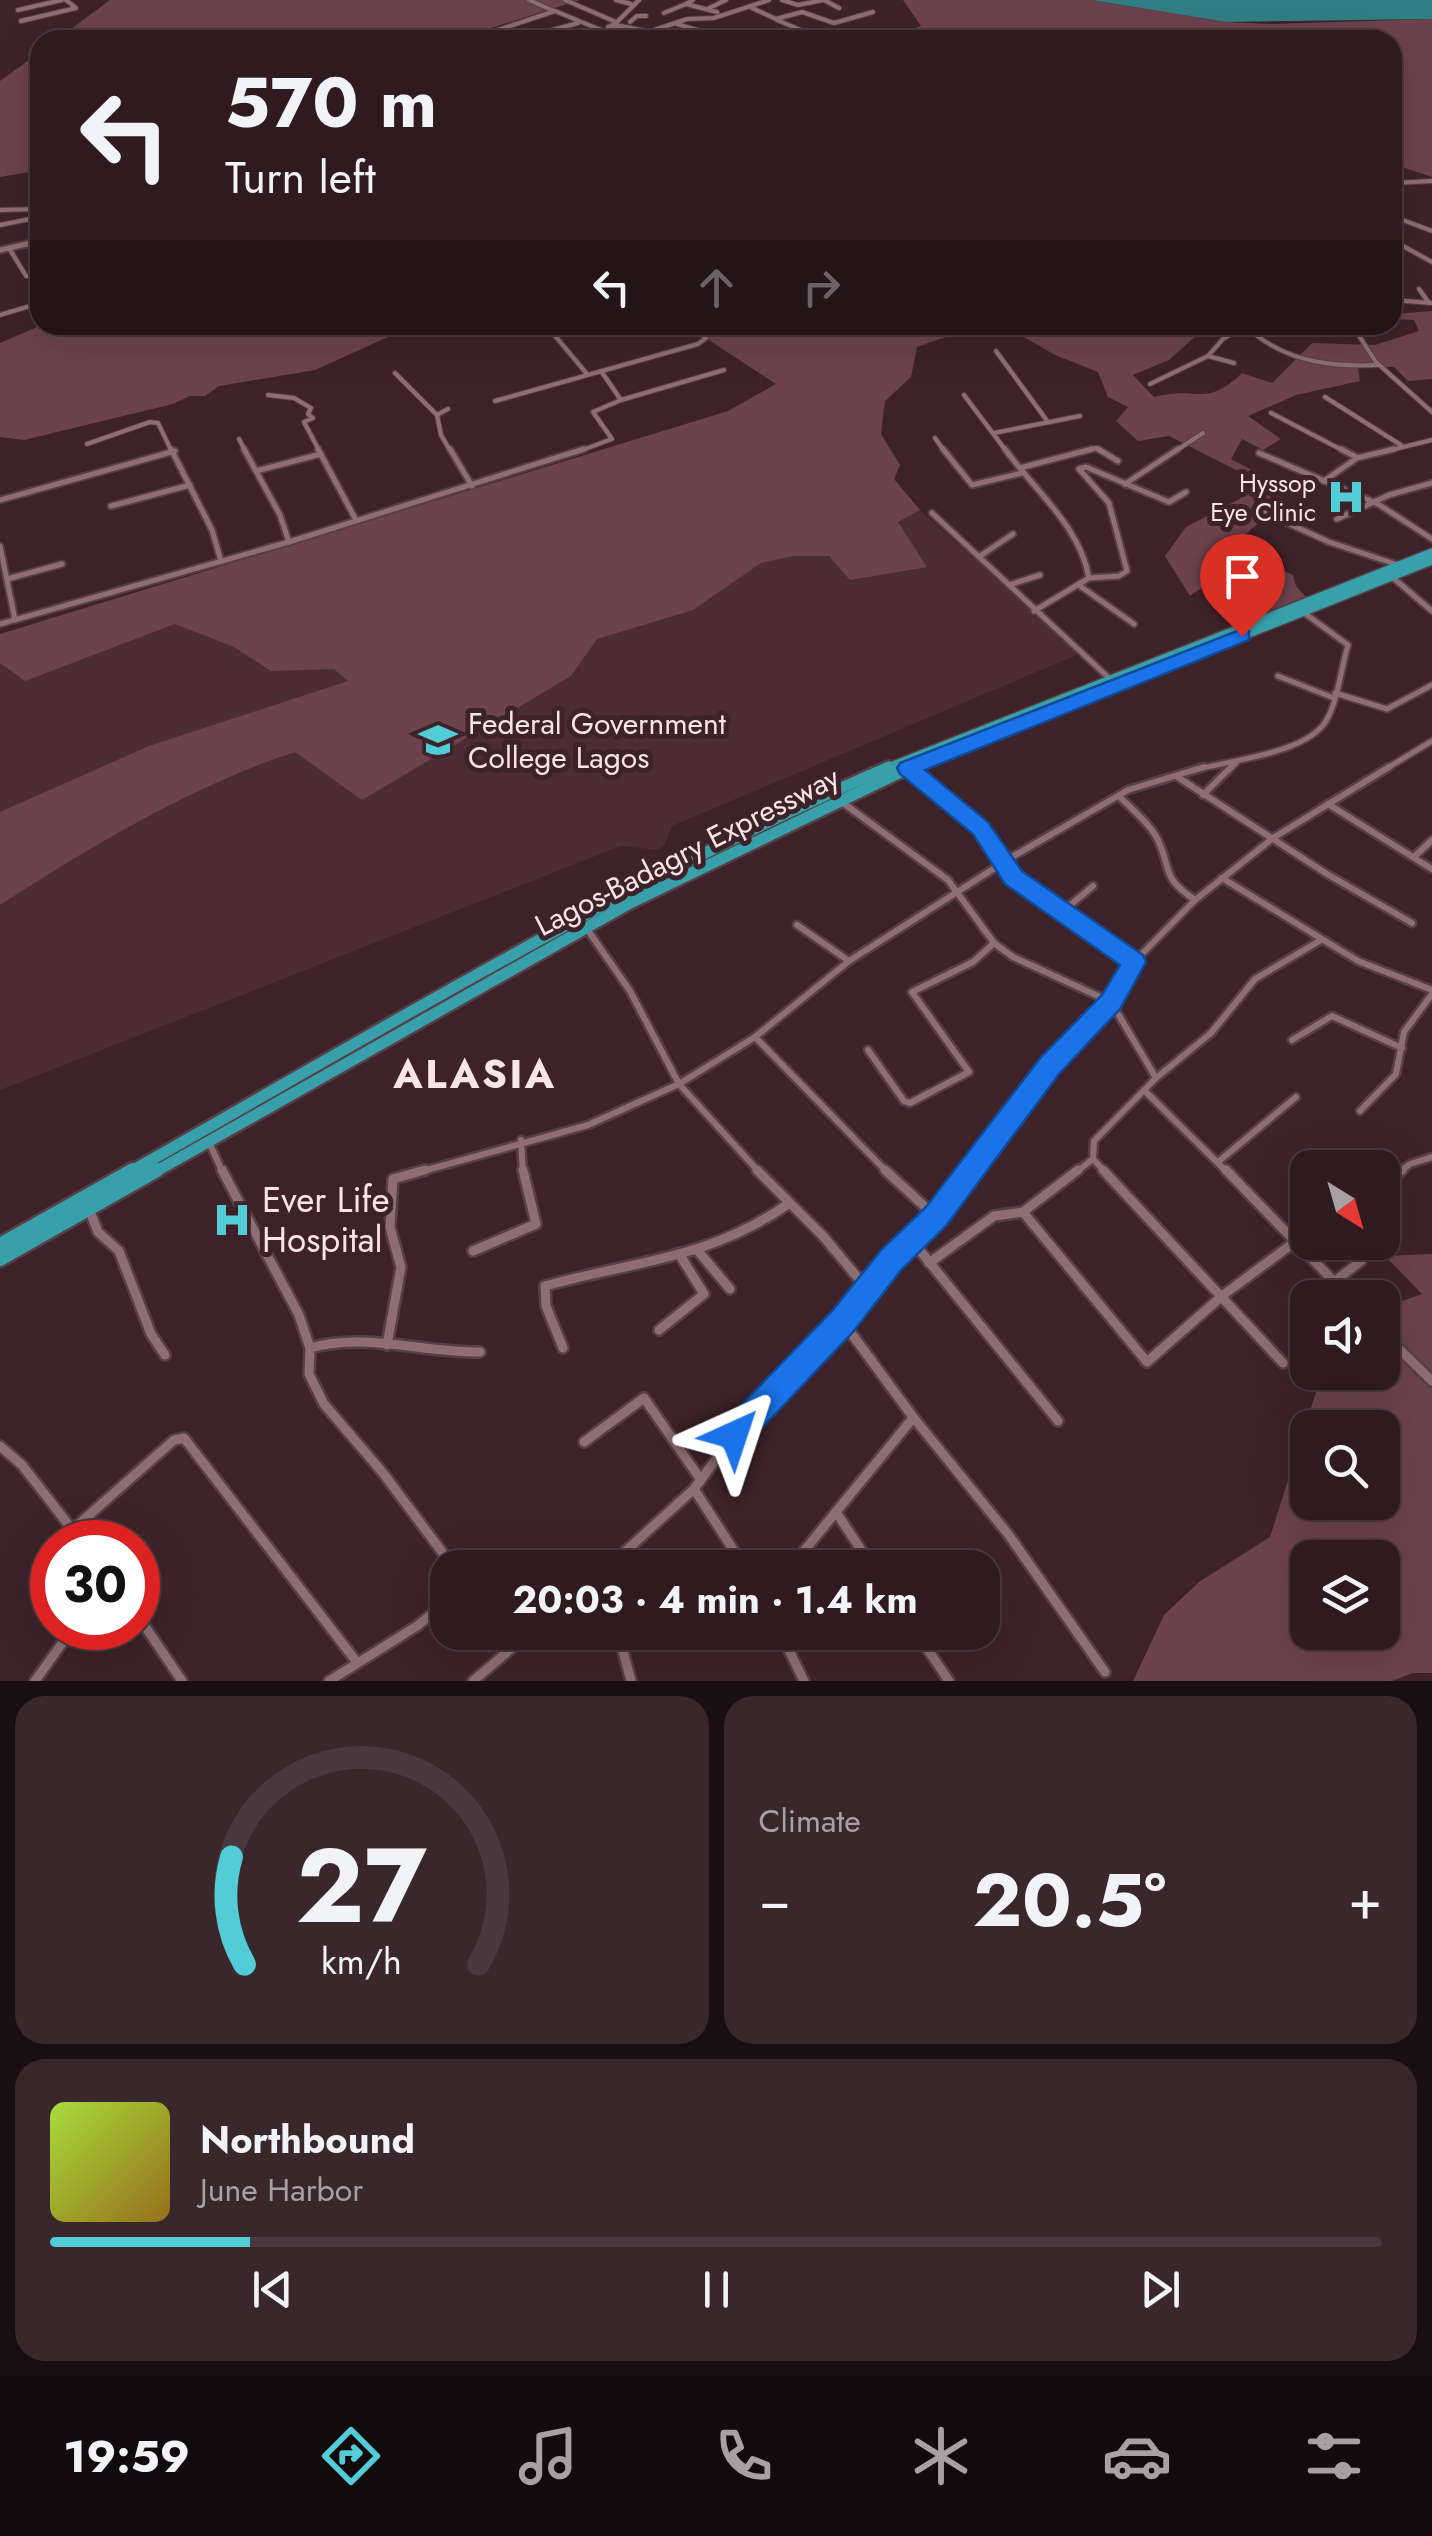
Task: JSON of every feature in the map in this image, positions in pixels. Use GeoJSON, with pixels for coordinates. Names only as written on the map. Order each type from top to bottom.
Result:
{"type":"FeatureCollection","features":[{"type":"Feature","properties":{"kind":"highway","name":"Lagos-Badagry Expressway"},"geometry":{"type":"LineString","coordinates":[[0,1246],[679,865],[854,782],[1432,553]]}},
{"type":"Feature","properties":{"kind":"highway","name":"Lagos-Badagry Expressway"},"geometry":{"type":"LineString","coordinates":[[0,1258],[586,928],[838,799],[1432,560]]}},
{"type":"Feature","properties":{"kind":"street"},"geometry":{"type":"LineString","coordinates":[[18,10],[64,0],[76,8],[21,21]]}},
{"type":"Feature","properties":{"kind":"street"},"geometry":{"type":"LineString","coordinates":[[529,0],[578,22]]}},
{"type":"Feature","properties":{"kind":"street"},"geometry":{"type":"LineString","coordinates":[[565,0],[619,30]]}},
{"type":"Feature","properties":{"kind":"street"},"geometry":{"type":"LineString","coordinates":[[616,0],[630,4]]}},
{"type":"Feature","properties":{"kind":"street"},"geometry":{"type":"LineString","coordinates":[[616,25],[630,4],[640,0]]}},
{"type":"Feature","properties":{"kind":"street"},"geometry":{"type":"LineString","coordinates":[[664,13],[693,0]]}},
{"type":"Feature","properties":{"kind":"street"},"geometry":{"type":"LineString","coordinates":[[686,4],[706,6],[726,0]]}},
{"type":"Feature","properties":{"kind":"street"},"geometry":{"type":"LineString","coordinates":[[550,30],[578,22],[654,30],[752,8],[769,0]]}},
{"type":"Feature","properties":{"kind":"street"},"geometry":{"type":"LineString","coordinates":[[782,0],[798,6],[824,0],[839,8]]}},
{"type":"Feature","properties":{"kind":"street"},"geometry":{"type":"LineString","coordinates":[[706,6],[716,12]]}},
{"type":"Feature","properties":{"kind":"street"},"geometry":{"type":"LineString","coordinates":[[752,8],[801,30]]}},
{"type":"Feature","properties":{"kind":"street"},"geometry":{"type":"LineString","coordinates":[[498,30],[556,11]]}},
{"type":"Feature","properties":{"kind":"street"},"geometry":{"type":"LineString","coordinates":[[776,19],[802,12],[841,23],[874,12]]}},
{"type":"Feature","properties":{"kind":"street"},"geometry":{"type":"LineString","coordinates":[[863,15],[877,20]]}},
{"type":"Feature","properties":{"kind":"street"},"geometry":{"type":"LineString","coordinates":[[607,30],[646,16]]}},
{"type":"Feature","properties":{"kind":"street"},"geometry":{"type":"LineString","coordinates":[[676,24],[697,30]]}},
{"type":"Feature","properties":{"kind":"street"},"geometry":{"type":"LineString","coordinates":[[1402,182],[1432,181]]}},
{"type":"Feature","properties":{"kind":"street"},"geometry":{"type":"LineString","coordinates":[[0,210],[30,209]]}},
{"type":"Feature","properties":{"kind":"street"},"geometry":{"type":"LineString","coordinates":[[0,224],[30,219]]}},
{"type":"Feature","properties":{"kind":"street"},"geometry":{"type":"LineString","coordinates":[[1402,220],[1432,231]]}},
{"type":"Feature","properties":{"kind":"street"},"geometry":{"type":"LineString","coordinates":[[0,250],[30,243]]}},
{"type":"Feature","properties":{"kind":"street"},"geometry":{"type":"LineString","coordinates":[[1402,246],[1432,262]]}},
{"type":"Feature","properties":{"kind":"street"},"geometry":{"type":"LineString","coordinates":[[9,248],[26,276],[30,276]]}},
{"type":"Feature","properties":{"kind":"street"},"geometry":{"type":"LineString","coordinates":[[1419,289],[1430,303]]}},
{"type":"Feature","properties":{"kind":"street"},"geometry":{"type":"LineString","coordinates":[[1402,301],[1430,303]]}},
{"type":"Feature","properties":{"kind":"street"},"geometry":{"type":"LineString","coordinates":[[0,316],[30,306]]}},
{"type":"Feature","properties":{"kind":"street"},"geometry":{"type":"LineString","coordinates":[[554,335],[586,374]]}},
{"type":"Feature","properties":{"kind":"street"},"geometry":{"type":"LineString","coordinates":[[495,400],[706,338],[702,335]]}},
{"type":"Feature","properties":{"kind":"street"},"geometry":{"type":"LineString","coordinates":[[1150,384],[1208,356],[1233,335]]}},
{"type":"Feature","properties":{"kind":"street"},"geometry":{"type":"LineString","coordinates":[[1258,335],[1288,354],[1349,366],[1379,365]]}},
{"type":"Feature","properties":{"kind":"street"},"geometry":{"type":"LineString","coordinates":[[1357,335],[1379,365],[1432,412]]}},
{"type":"Feature","properties":{"kind":"street"},"geometry":{"type":"LineString","coordinates":[[996,351],[1048,422]]}},
{"type":"Feature","properties":{"kind":"street"},"geometry":{"type":"LineString","coordinates":[[1208,356],[1234,362]]}},
{"type":"Feature","properties":{"kind":"street"},"geometry":{"type":"LineString","coordinates":[[0,624],[289,542],[612,439],[594,412],[621,400],[724,370]]}},
{"type":"Feature","properties":{"kind":"street"},"geometry":{"type":"LineString","coordinates":[[601,371],[621,400]]}},
{"type":"Feature","properties":{"kind":"street"},"geometry":{"type":"LineString","coordinates":[[395,373],[438,415],[442,435],[472,486]]}},
{"type":"Feature","properties":{"kind":"street"},"geometry":{"type":"LineString","coordinates":[[268,394],[294,398],[311,408],[308,414],[313,418],[304,422],[356,520]]}},
{"type":"Feature","properties":{"kind":"street"},"geometry":{"type":"LineString","coordinates":[[964,395],[1072,530],[1086,556],[1090,578]]}},
{"type":"Feature","properties":{"kind":"street"},"geometry":{"type":"LineString","coordinates":[[1325,397],[1402,445]]}},
{"type":"Feature","properties":{"kind":"street"},"geometry":{"type":"LineString","coordinates":[[438,415],[448,409]]}},
{"type":"Feature","properties":{"kind":"street"},"geometry":{"type":"LineString","coordinates":[[1271,412],[1357,458]]}},
{"type":"Feature","properties":{"kind":"street"},"geometry":{"type":"LineString","coordinates":[[994,432],[1080,416]]}},
{"type":"Feature","properties":{"kind":"street"},"geometry":{"type":"LineString","coordinates":[[87,444],[154,422],[175,451],[212,530],[221,560]]}},
{"type":"Feature","properties":{"kind":"street"},"geometry":{"type":"LineString","coordinates":[[1124,485],[1203,433]]}},
{"type":"Feature","properties":{"kind":"street"},"geometry":{"type":"LineString","coordinates":[[935,438],[966,482],[979,485],[1096,448],[1118,461]]}},
{"type":"Feature","properties":{"kind":"street"},"geometry":{"type":"LineString","coordinates":[[239,439],[289,542]]}},
{"type":"Feature","properties":{"kind":"street"},"geometry":{"type":"LineString","coordinates":[[1324,481],[1357,458],[1432,440]]}},
{"type":"Feature","properties":{"kind":"street"},"geometry":{"type":"LineString","coordinates":[[0,500],[175,451]]}},
{"type":"Feature","properties":{"kind":"street"},"geometry":{"type":"LineString","coordinates":[[1259,453],[1374,502],[1432,539]]}},
{"type":"Feature","properties":{"kind":"street"},"geometry":{"type":"LineString","coordinates":[[256,471],[321,454]]}},
{"type":"Feature","properties":{"kind":"street"},"geometry":{"type":"LineString","coordinates":[[1034,610],[1090,578],[1123,576],[1127,571],[1110,503],[1079,470],[1086,467],[1169,502],[1186,492]]}},
{"type":"Feature","properties":{"kind":"street"},"geometry":{"type":"LineString","coordinates":[[1336,519],[1432,483]]}},
{"type":"Feature","properties":{"kind":"street"},"geometry":{"type":"LineString","coordinates":[[112,506],[190,485]]}},
{"type":"Feature","properties":{"kind":"street"},"geometry":{"type":"LineString","coordinates":[[1257,509],[1322,539],[1399,566]]}},
{"type":"Feature","properties":{"kind":"street"},"geometry":{"type":"LineString","coordinates":[[932,513],[1110,679]]}},
{"type":"Feature","properties":{"kind":"street"},"geometry":{"type":"LineString","coordinates":[[980,556],[1013,534]]}},
{"type":"Feature","properties":{"kind":"street"},"geometry":{"type":"LineString","coordinates":[[0,546],[15,620]]}},
{"type":"Feature","properties":{"kind":"street"},"geometry":{"type":"LineString","coordinates":[[6,579],[62,564]]}},
{"type":"Feature","properties":{"kind":"street"},"geometry":{"type":"LineString","coordinates":[[1009,585],[1040,576]]}},
{"type":"Feature","properties":{"kind":"street"},"geometry":{"type":"LineString","coordinates":[[1391,576],[1432,611]]}},
{"type":"Feature","properties":{"kind":"street"},"geometry":{"type":"LineString","coordinates":[[1080,586],[1134,624]]}},
{"type":"Feature","properties":{"kind":"street"},"geometry":{"type":"LineString","coordinates":[[386,1345],[401,1266],[390,1226],[391,1181],[521,1140],[588,1124],[679,1084],[755,1036],[849,961],[1004,863],[1140,785],[1256,758],[1311,735],[1326,721],[1348,645],[1302,611]]}},
{"type":"Feature","properties":{"kind":"street"},"geometry":{"type":"LineString","coordinates":[[1278,676],[1386,709],[1432,685]]}},
{"type":"Feature","properties":{"kind":"street"},"geometry":{"type":"LineString","coordinates":[[627,1550],[697,1485],[745,1422],[843,1322],[892,1259],[914,1242],[1050,1066],[1111,1002],[1134,962],[1195,900],[1272,838],[1432,741]]}},
{"type":"Feature","properties":{"kind":"street"},"geometry":{"type":"LineString","coordinates":[[1203,795],[1237,762]]}},
{"type":"Feature","properties":{"kind":"street"},"geometry":{"type":"LineString","coordinates":[[908,768],[980,828],[1014,878],[1134,962]]}},
{"type":"Feature","properties":{"kind":"street"},"geometry":{"type":"LineString","coordinates":[[1175,775],[1412,923]]}},
{"type":"Feature","properties":{"kind":"street"},"geometry":{"type":"LineString","coordinates":[[1120,797],[1158,838],[1165,870],[1174,885],[1195,900]]}},
{"type":"Feature","properties":{"kind":"street"},"geometry":{"type":"LineString","coordinates":[[838,799],[923,860],[957,892],[994,944],[1013,957],[1111,1002],[1156,1078]]}},
{"type":"Feature","properties":{"kind":"street"},"geometry":{"type":"LineString","coordinates":[[1328,804],[1432,869]]}},
{"type":"Feature","properties":{"kind":"street"},"geometry":{"type":"LineString","coordinates":[[1414,857],[1432,840]]}},
{"type":"Feature","properties":{"kind":"street"},"geometry":{"type":"LineString","coordinates":[[1222,877],[1322,940],[1382,972],[1432,992],[1404,1032],[1396,1074],[1360,1111]]}},
{"type":"Feature","properties":{"kind":"street"},"geometry":{"type":"LineString","coordinates":[[1062,912],[1093,886]]}},
{"type":"Feature","properties":{"kind":"street"},"geometry":{"type":"LineString","coordinates":[[796,925],[849,961]]}},
{"type":"Feature","properties":{"kind":"street"},"geometry":{"type":"LineString","coordinates":[[586,928],[630,991],[679,1084],[788,1204],[823,1236],[868,1290]]}},
{"type":"Feature","properties":{"kind":"street"},"geometry":{"type":"LineString","coordinates":[[1284,1363],[1093,1159],[1094,1140],[1156,1078],[1211,1033],[1255,979],[1322,940]]}},
{"type":"Feature","properties":{"kind":"street"},"geometry":{"type":"LineString","coordinates":[[868,1050],[904,1101],[910,1102],[969,1072],[912,992],[974,962],[994,944]]}},
{"type":"Feature","properties":{"kind":"street"},"geometry":{"type":"LineString","coordinates":[[1292,1040],[1332,1016],[1402,1048]]}},
{"type":"Feature","properties":{"kind":"street"},"geometry":{"type":"LineString","coordinates":[[755,1036],[849,1137],[936,1216]]}},
{"type":"Feature","properties":{"kind":"street"},"geometry":{"type":"LineString","coordinates":[[1146,1092],[1290,1233]]}},
{"type":"Feature","properties":{"kind":"street"},"geometry":{"type":"LineString","coordinates":[[1218,1162],[1296,1097]]}},
{"type":"Feature","properties":{"kind":"street"},"geometry":{"type":"LineString","coordinates":[[473,1251],[536,1224],[524,1186],[521,1140]]}},
{"type":"Feature","properties":{"kind":"street"},"geometry":{"type":"LineString","coordinates":[[209,1142],[238,1204],[299,1314],[310,1348],[309,1374],[324,1404],[441,1550]]}},
{"type":"Feature","properties":{"kind":"street"},"geometry":{"type":"LineString","coordinates":[[1400,1172],[1410,1164],[1431,1158]]}},
{"type":"Feature","properties":{"kind":"street"},"geometry":{"type":"LineString","coordinates":[[929,1263],[994,1216],[1023,1212],[1093,1159]]}},
{"type":"Feature","properties":{"kind":"street"},"geometry":{"type":"LineString","coordinates":[[563,1348],[546,1306],[544,1286],[610,1268],[681,1258],[756,1226],[788,1204]]}},
{"type":"Feature","properties":{"kind":"street"},"geometry":{"type":"LineString","coordinates":[[89,1209],[98,1232],[119,1251],[150,1334],[165,1355]]}},
{"type":"Feature","properties":{"kind":"street"},"geometry":{"type":"LineString","coordinates":[[1023,1212],[1147,1362],[1222,1296],[1290,1247]]}},
{"type":"Feature","properties":{"kind":"street"},"geometry":{"type":"LineString","coordinates":[[914,1242],[1058,1421]]}},
{"type":"Feature","properties":{"kind":"street"},"geometry":{"type":"LineString","coordinates":[[698,1251],[730,1289]]}},
{"type":"Feature","properties":{"kind":"street"},"geometry":{"type":"LineString","coordinates":[[658,1330],[704,1294],[681,1258]]}},
{"type":"Feature","properties":{"kind":"street"},"geometry":{"type":"LineString","coordinates":[[1316,1260],[1334,1280]]}},
{"type":"Feature","properties":{"kind":"street"},"geometry":{"type":"LineString","coordinates":[[1336,1280],[1362,1260]]}},
{"type":"Feature","properties":{"kind":"street"},"geometry":{"type":"LineString","coordinates":[[843,1322],[913,1418],[1008,1534],[1106,1672]]}},
{"type":"Feature","properties":{"kind":"street"},"geometry":{"type":"LineString","coordinates":[[310,1348],[336,1340],[437,1352],[480,1352]]}},
{"type":"Feature","properties":{"kind":"street"},"geometry":{"type":"LineString","coordinates":[[1400,1350],[1432,1381]]}},
{"type":"Feature","properties":{"kind":"street"},"geometry":{"type":"LineString","coordinates":[[584,1442],[644,1398],[735,1550]]}},
{"type":"Feature","properties":{"kind":"street"},"geometry":{"type":"LineString","coordinates":[[805,1550],[913,1418]]}},
{"type":"Feature","properties":{"kind":"street"},"geometry":{"type":"LineString","coordinates":[[83,1520],[174,1440],[184,1438],[356,1661]]}},
{"type":"Feature","properties":{"kind":"street"},"geometry":{"type":"LineString","coordinates":[[0,1447],[22,1465],[63,1520]]}},
{"type":"Feature","properties":{"kind":"street"},"geometry":{"type":"LineString","coordinates":[[836,1512],[861,1550]]}},
{"type":"Feature","properties":{"kind":"street"},"geometry":{"type":"LineString","coordinates":[[330,1681],[430,1615]]}},
{"type":"Feature","properties":{"kind":"street"},"geometry":{"type":"LineString","coordinates":[[160,1648],[182,1681]]}},
{"type":"Feature","properties":{"kind":"street"},"geometry":{"type":"LineString","coordinates":[[35,1681],[57,1650]]}},
{"type":"Feature","properties":{"kind":"street"},"geometry":{"type":"LineString","coordinates":[[477,1680],[511,1650]]}},
{"type":"Feature","properties":{"kind":"street"},"geometry":{"type":"LineString","coordinates":[[623,1650],[631,1681]]}},
{"type":"Feature","properties":{"kind":"street"},"geometry":{"type":"LineString","coordinates":[[789,1650],[804,1681]]}},
{"type":"Feature","properties":{"kind":"street"},"geometry":{"type":"LineString","coordinates":[[928,1650],[949,1681]]}},
{"type":"Feature","properties":{"kind":"shaded area"},"geometry":{"type":"Polygon","coordinates":[[[110,0],[580,0],[485,30],[70,30],[110,0]]]}},
{"type":"Feature","properties":{"kind":"shaded area"},"geometry":{"type":"Polygon","coordinates":[[[903,0],[1092,0],[1226,22],[1270,24],[1432,19],[1432,177],[1402,167],[1402,30],[911,30],[921,26],[903,0]]]}},
{"type":"Feature","properties":{"kind":"shaded area"},"geometry":{"type":"Polygon","coordinates":[[[30,59],[30,172],[0,177],[0,81],[30,59]]]}},
{"type":"Feature","properties":{"kind":"shaded area"},"geometry":{"type":"Polygon","coordinates":[[[1432,311],[1432,379],[1408,381],[1394,367],[1358,368],[1360,381],[1296,395],[1248,416],[1281,439],[1263,450],[1242,439],[1231,459],[1267,478],[1283,501],[1245,535],[1246,553],[1293,575],[1296,586],[1306,597],[1229,630],[1259,611],[1272,587],[1248,571],[1190,596],[1165,556],[1186,527],[1241,498],[1240,472],[1169,436],[1138,441],[1116,421],[1128,407],[1108,397],[1098,372],[1055,355],[1020,335],[1197,335],[1169,360],[1133,375],[1154,397],[1210,393],[1242,373],[1272,383],[1312,343],[1375,345],[1419,331],[1414,320],[1402,319],[1402,313],[1432,311]]]}},
{"type":"Feature","properties":{"kind":"shaded area"},"geometry":{"type":"Polygon","coordinates":[[[30,330],[30,335],[397,335],[315,370],[219,386],[205,396],[190,396],[173,404],[24,440],[0,437],[0,343],[30,330]]]}},
{"type":"Feature","properties":{"kind":"shaded area"},"geometry":{"type":"Polygon","coordinates":[[[701,335],[951,335],[917,347],[911,377],[885,401],[881,434],[900,465],[894,479],[920,510],[898,522],[927,567],[850,580],[829,556],[793,556],[761,563],[693,610],[597,639],[571,676],[362,800],[295,752],[181,800],[106,840],[0,905],[0,812],[149,746],[348,681],[334,669],[271,671],[234,647],[175,624],[25,681],[0,663],[0,634],[728,411],[776,384],[701,335]]]}},
{"type":"Feature","properties":{"kind":"shaded area","name":"Federal Government College Lagos"},"geometry":{"type":"Polygon","coordinates":[[[894,479],[920,510],[1079,654],[672,826],[664,846],[658,850],[621,846],[0,1090],[0,634],[894,479]]]}},
{"type":"Feature","properties":{"kind":"shaded area"},"geometry":{"type":"Polygon","coordinates":[[[1432,1254],[1432,1673],[1413,1673],[1392,1681],[1133,1681],[1164,1615],[1199,1582],[1270,1537],[1290,1474],[1290,1520],[1400,1520],[1400,1410],[1310,1410],[1317,1390],[1400,1390],[1400,1302],[1422,1294],[1389,1260],[1400,1260],[1400,1255],[1432,1254]]]}},
{"type":"Feature","properties":{"kind":"water"},"geometry":{"type":"Polygon","coordinates":[[[1092,0],[1432,0],[1432,19],[1226,22],[1092,0]]]}},
{"type":"Feature","properties":{"kind":"place","name":"Hyssop Eye Clinic"},"geometry":{"type":"Point","coordinates":[1346,497]}},
{"type":"Feature","properties":{"kind":"place","name":"Federal Government College Lagos"},"geometry":{"type":"Point","coordinates":[438,740]}},
{"type":"Feature","properties":{"kind":"place","name":"Ever Life Hospital"},"geometry":{"type":"Point","coordinates":[232,1220]}},
{"type":"Feature","properties":{"kind":"district","name":"ALASIA"},"geometry":{"type":"Point","coordinates":[475,1074]}},
{"type":"Feature","properties":{"kind":"route"},"geometry":{"type":"LineString","coordinates":[[734,1435],[843,1322],[892,1259],[914,1242],[936,1216],[1050,1066],[1111,1002],[1134,962],[1014,878],[980,828],[908,768],[1242,636]]}}]}
